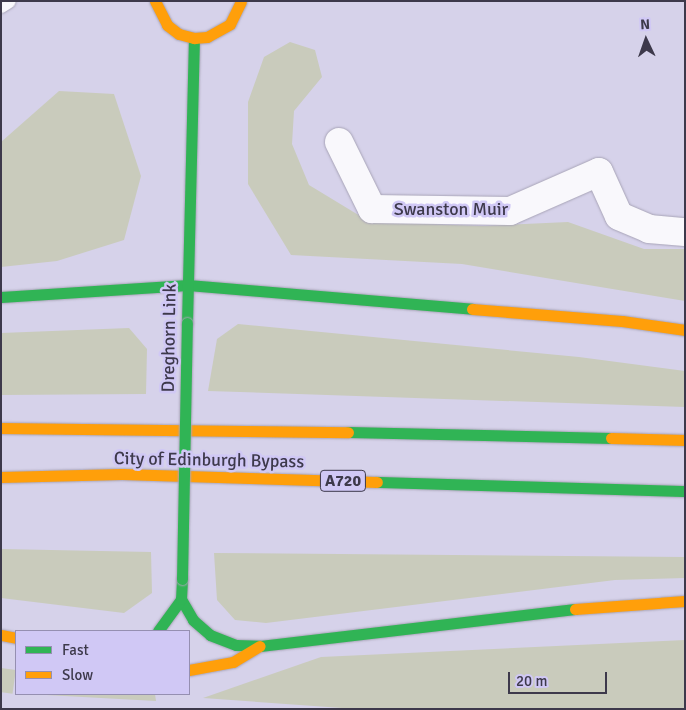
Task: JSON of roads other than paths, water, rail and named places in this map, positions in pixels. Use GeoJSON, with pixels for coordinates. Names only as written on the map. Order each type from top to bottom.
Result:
{"type":"FeatureCollection","features":[{"type":"Feature","properties":{"kind":"main road"},"geometry":{"type":"LineString","coordinates":[[155,1],[167,25],[179,34],[194,38],[220,32],[230,24],[241,1]]}},
{"type":"Feature","properties":{"kind":"main road","name":"Dreghorn Link"},"geometry":{"type":"LineString","coordinates":[[181,599],[194,38]]}},
{"type":"Feature","properties":{"kind":"main road"},"geometry":{"type":"LineString","coordinates":[[1,297],[188,285],[612,321],[685,330]]}},
{"type":"Feature","properties":{"kind":"main road","name":"City of Edinburgh Bypass"},"geometry":{"type":"LineString","coordinates":[[1,428],[116,427],[685,440]]}},
{"type":"Feature","properties":{"kind":"main road","name":"City of Edinburgh Bypass"},"geometry":{"type":"LineString","coordinates":[[1,477],[122,474],[685,491]]}},
{"type":"Feature","properties":{"kind":"main road"},"geometry":{"type":"LineString","coordinates":[[159,630],[181,599],[193,620],[210,635],[236,645],[260,646],[543,612],[685,601]]}},
{"type":"Feature","properties":{"kind":"main road"},"geometry":{"type":"LineString","coordinates":[[1,635],[15,638]]}},
{"type":"Feature","properties":{"kind":"main road"},"geometry":{"type":"LineString","coordinates":[[190,670],[233,662],[260,646]]}},
{"type":"Feature","properties":{"kind":"street","name":"Swanston Muir"},"geometry":{"type":"LineString","coordinates":[[339,142],[372,209],[510,212],[599,172],[620,216],[649,229],[685,232]]}},
{"type":"Feature","properties":{"kind":"lane"},"geometry":{"type":"LineString","coordinates":[[1,6],[9,1]]}}]}
